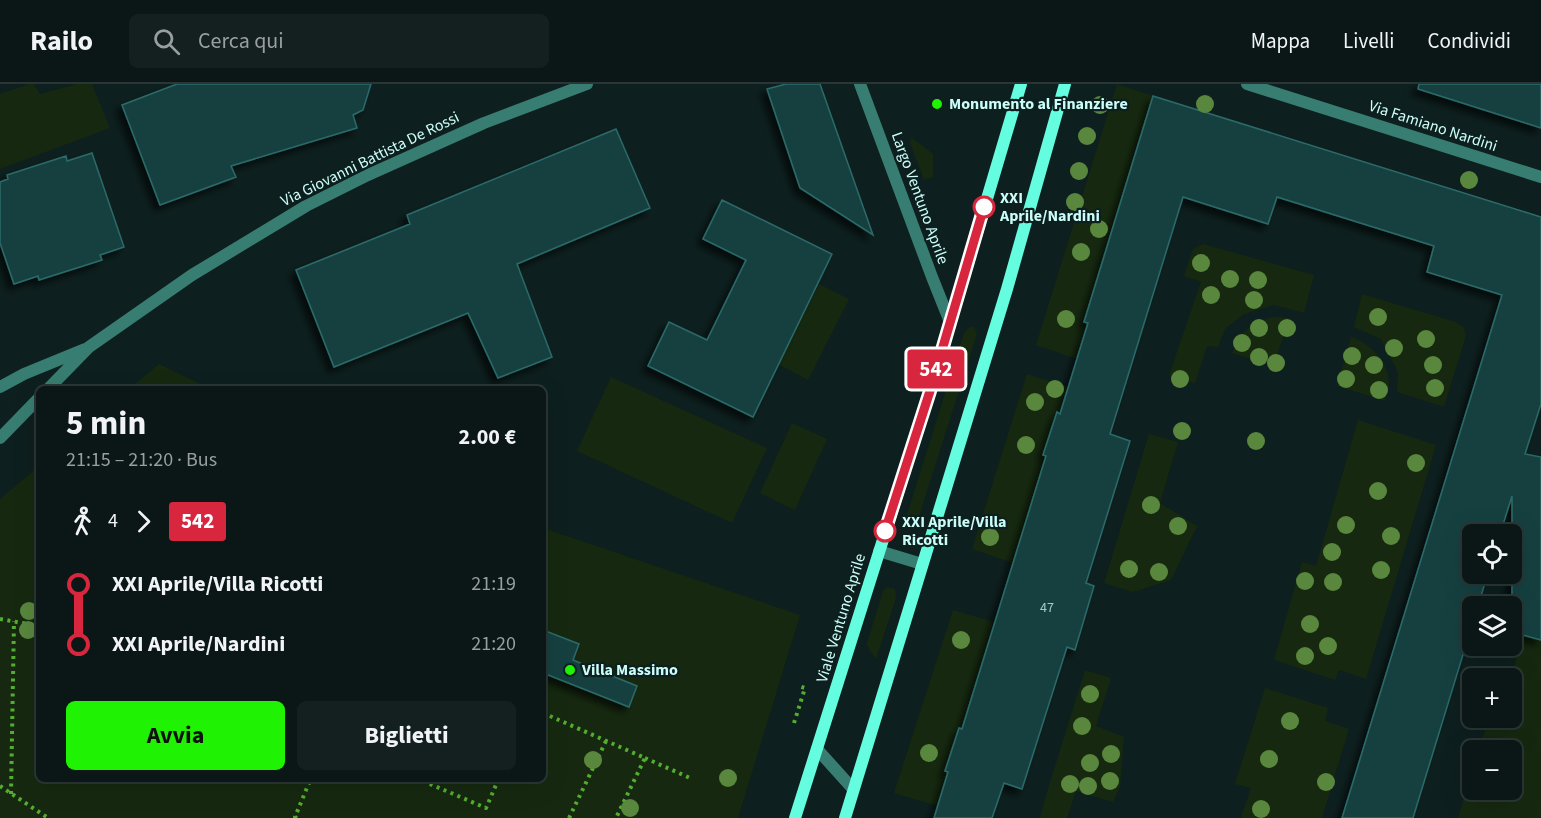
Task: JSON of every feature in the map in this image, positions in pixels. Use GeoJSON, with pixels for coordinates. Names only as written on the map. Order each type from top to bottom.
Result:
{"type":"FeatureCollection","features":[{"type":"Feature","properties":{"kind":"street","name":"Via Giovanni Battista De Rossi"},"geometry":{"type":"LineString","coordinates":[[89,347],[192,275],[306,206],[368,175],[484,123],[587,84]]}},
{"type":"Feature","properties":{"kind":"street","name":"Largo Ventuno Aprile"},"geometry":{"type":"LineString","coordinates":[[860,84],[950,322]]}},
{"type":"Feature","properties":{"kind":"street","name":"Viale Ventuno Aprile"},"geometry":{"type":"LineString","coordinates":[[795,818],[950,322],[1021,84]]}},
{"type":"Feature","properties":{"kind":"street"},"geometry":{"type":"LineString","coordinates":[[845,818],[1007,290],[1065,84]]}},
{"type":"Feature","properties":{"kind":"street","name":"Via Famiano Nardini"},"geometry":{"type":"LineString","coordinates":[[1247,84],[1541,177]]}},
{"type":"Feature","properties":{"kind":"street"},"geometry":{"type":"LineString","coordinates":[[0,387],[24,374],[89,347]]}},
{"type":"Feature","properties":{"kind":"street"},"geometry":{"type":"LineString","coordinates":[[51,386],[89,347]]}},
{"type":"Feature","properties":{"kind":"street"},"geometry":{"type":"LineString","coordinates":[[0,438],[36,401]]}},
{"type":"Feature","properties":{"kind":"street"},"geometry":{"type":"LineString","coordinates":[[879,550],[922,564]]}},
{"type":"Feature","properties":{"kind":"street"},"geometry":{"type":"LineString","coordinates":[[817,749],[854,789]]}},
{"type":"Feature","properties":{"kind":"path"},"geometry":{"type":"LineString","coordinates":[[0,619],[36,625]]}},
{"type":"Feature","properties":{"kind":"path"},"geometry":{"type":"LineString","coordinates":[[11,794],[14,621]]}},
{"type":"Feature","properties":{"kind":"path"},"geometry":{"type":"LineString","coordinates":[[794,723],[805,688],[799,686]]}},
{"type":"Feature","properties":{"kind":"path"},"geometry":{"type":"LineString","coordinates":[[546,714],[690,778]]}},
{"type":"Feature","properties":{"kind":"path"},"geometry":{"type":"LineString","coordinates":[[569,818],[606,741]]}},
{"type":"Feature","properties":{"kind":"path"},"geometry":{"type":"LineString","coordinates":[[616,818],[645,758]]}},
{"type":"Feature","properties":{"kind":"path"},"geometry":{"type":"LineString","coordinates":[[297,818],[295,817],[309,782]]}},
{"type":"Feature","properties":{"kind":"path"},"geometry":{"type":"LineString","coordinates":[[425,782],[486,808],[497,782]]}},
{"type":"Feature","properties":{"kind":"path"},"geometry":{"type":"LineString","coordinates":[[0,786],[48,818]]}},
{"type":"Feature","properties":{"kind":"green space"},"geometry":{"type":"Polygon","coordinates":[[[34,84],[40,94],[77,84],[92,84],[110,128],[0,169],[0,94],[34,84]]]}},
{"type":"Feature","properties":{"kind":"green space"},"geometry":{"type":"Polygon","coordinates":[[[1117,84],[1153,96],[1084,322],[1088,323],[1077,359],[1036,345],[1117,84]]]}},
{"type":"Feature","properties":{"kind":"green space"},"geometry":{"type":"Polygon","coordinates":[[[911,137],[933,154],[933,178],[924,179],[910,143],[911,137]]]}},
{"type":"Feature","properties":{"kind":"green space"},"geometry":{"type":"Polygon","coordinates":[[[1203,244],[1314,275],[1304,313],[1274,305],[1244,314],[1225,329],[1218,347],[1207,346],[1195,383],[1169,375],[1201,282],[1184,276],[1193,249],[1203,244]]]}},
{"type":"Feature","properties":{"kind":"green space"},"geometry":{"type":"Polygon","coordinates":[[[819,284],[849,299],[808,380],[778,364],[819,284]]]}},
{"type":"Feature","properties":{"kind":"green space"},"geometry":{"type":"Polygon","coordinates":[[[1362,294],[1456,322],[1463,327],[1466,335],[1444,407],[1397,392],[1398,372],[1381,339],[1354,327],[1362,294]]]}},
{"type":"Feature","properties":{"kind":"green space"},"geometry":{"type":"Polygon","coordinates":[[[1272,317],[1289,318],[1274,366],[1232,353],[1247,329],[1257,322],[1272,317]]]}},
{"type":"Feature","properties":{"kind":"green space"},"geometry":{"type":"Polygon","coordinates":[[[969,327],[974,327],[977,334],[916,526],[913,530],[907,529],[905,521],[964,333],[969,327]]]}},
{"type":"Feature","properties":{"kind":"green space"},"geometry":{"type":"Polygon","coordinates":[[[1351,337],[1365,344],[1382,361],[1389,382],[1385,401],[1337,386],[1351,337]]]}},
{"type":"Feature","properties":{"kind":"green space"},"geometry":{"type":"Polygon","coordinates":[[[159,364],[205,386],[132,386],[159,364]]]}},
{"type":"Feature","properties":{"kind":"green space"},"geometry":{"type":"Polygon","coordinates":[[[1027,374],[1068,387],[1060,414],[1056,413],[1043,455],[1046,456],[1013,563],[972,549],[1027,374]]]}},
{"type":"Feature","properties":{"kind":"green space"},"geometry":{"type":"Polygon","coordinates":[[[611,377],[767,448],[732,523],[577,451],[611,377]]]}},
{"type":"Feature","properties":{"kind":"green space"},"geometry":{"type":"Polygon","coordinates":[[[1358,420],[1436,445],[1366,679],[1339,670],[1335,680],[1274,660],[1302,562],[1316,566],[1358,420]]]}},
{"type":"Feature","properties":{"kind":"green space"},"geometry":{"type":"Polygon","coordinates":[[[792,423],[827,439],[795,510],[760,493],[792,423]]]}},
{"type":"Feature","properties":{"kind":"green space"},"geometry":{"type":"Polygon","coordinates":[[[1149,434],[1178,442],[1160,503],[1197,526],[1171,580],[1133,592],[1104,583],[1149,434]]]}},
{"type":"Feature","properties":{"kind":"green space"},"geometry":{"type":"Polygon","coordinates":[[[36,469],[36,782],[546,782],[546,529],[800,615],[738,818],[0,818],[0,499],[36,469]]]}},
{"type":"Feature","properties":{"kind":"green space"},"geometry":{"type":"Polygon","coordinates":[[[887,587],[895,589],[896,598],[876,659],[867,643],[883,591],[887,587]]]}},
{"type":"Feature","properties":{"kind":"green space"},"geometry":{"type":"Polygon","coordinates":[[[953,610],[994,622],[962,729],[959,729],[945,770],[948,772],[938,806],[894,793],[953,610]]]}},
{"type":"Feature","properties":{"kind":"green space"},"geometry":{"type":"Polygon","coordinates":[[[1523,635],[1541,641],[1541,818],[1458,818],[1464,800],[1522,800],[1522,740],[1482,740],[1486,728],[1522,728],[1522,668],[1514,668],[1517,656],[1522,656],[1523,635]]]}},
{"type":"Feature","properties":{"kind":"green space"},"geometry":{"type":"Polygon","coordinates":[[[1085,670],[1111,678],[1096,726],[1124,737],[1120,787],[1113,802],[1076,791],[1067,818],[1040,818],[1046,795],[1085,670]]]}},
{"type":"Feature","properties":{"kind":"green space"},"geometry":{"type":"Polygon","coordinates":[[[1265,688],[1328,708],[1325,721],[1349,729],[1322,818],[1241,818],[1251,788],[1235,784],[1265,688]]]}},
{"type":"Feature","properties":{"kind":"building"},"geometry":{"type":"Polygon","coordinates":[[[177,84],[371,84],[363,110],[353,115],[357,128],[231,166],[236,177],[160,205],[122,105],[177,84]]]}},
{"type":"Feature","properties":{"kind":"building"},"geometry":{"type":"Polygon","coordinates":[[[786,84],[820,84],[873,235],[800,188],[767,89],[786,84]]]}},
{"type":"Feature","properties":{"kind":"building"},"geometry":{"type":"Polygon","coordinates":[[[1419,84],[1541,84],[1541,128],[1418,89],[1419,84]]]}},
{"type":"Feature","properties":{"kind":"building"},"geometry":{"type":"Polygon","coordinates":[[[1153,96],[1541,217],[1541,404],[1525,454],[1541,457],[1541,640],[1522,635],[1522,596],[1512,596],[1512,584],[1522,584],[1522,524],[1512,524],[1512,496],[1503,524],[1462,524],[1462,584],[1485,584],[1481,596],[1462,596],[1463,656],[1413,818],[1342,818],[1502,295],[1427,272],[1434,246],[1277,197],[1268,224],[1183,197],[1110,434],[1130,441],[1086,583],[1094,586],[1075,650],[1067,647],[1022,789],[1004,783],[992,818],[934,818],[948,772],[945,771],[959,728],[962,729],[1046,456],[1043,455],[1057,412],[1060,414],[1088,323],[1084,322],[1153,96]]]}},
{"type":"Feature","properties":{"kind":"building"},"geometry":{"type":"Polygon","coordinates":[[[616,129],[650,208],[517,264],[552,357],[498,378],[468,313],[334,367],[296,270],[410,224],[407,215],[616,129]]]}},
{"type":"Feature","properties":{"kind":"building"},"geometry":{"type":"Polygon","coordinates":[[[92,153],[124,247],[100,255],[102,260],[39,280],[38,276],[14,284],[0,243],[0,182],[8,179],[7,175],[66,156],[67,161],[92,153]]]}},
{"type":"Feature","properties":{"kind":"building"},"geometry":{"type":"Polygon","coordinates":[[[722,200],[832,254],[753,417],[648,366],[669,322],[707,340],[746,260],[703,239],[722,200]]]}},
{"type":"Feature","properties":{"kind":"building","name":"Villa Massimo"},"geometry":{"type":"Polygon","coordinates":[[[546,631],[579,644],[573,660],[637,686],[629,707],[546,674],[546,631]]]}},
{"type":"Feature","properties":{"kind":"bus line","name":"542"},"geometry":{"type":"LineString","coordinates":[[885,531],[930,391],[984,207]]}},
{"type":"Feature","properties":{"kind":"place","name":"Monumento al Finanziere"},"geometry":{"type":"Point","coordinates":[937,104]}},
{"type":"Feature","properties":{"kind":"place","name":"XXI Aprile/Nardini"},"geometry":{"type":"Point","coordinates":[984,207]}},
{"type":"Feature","properties":{"kind":"place","name":"XXI Aprile/Villa Ricotti"},"geometry":{"type":"Point","coordinates":[885,531]}},
{"type":"Feature","properties":{"kind":"place","name":"Villa Massimo"},"geometry":{"type":"Point","coordinates":[570,670]}}]}
